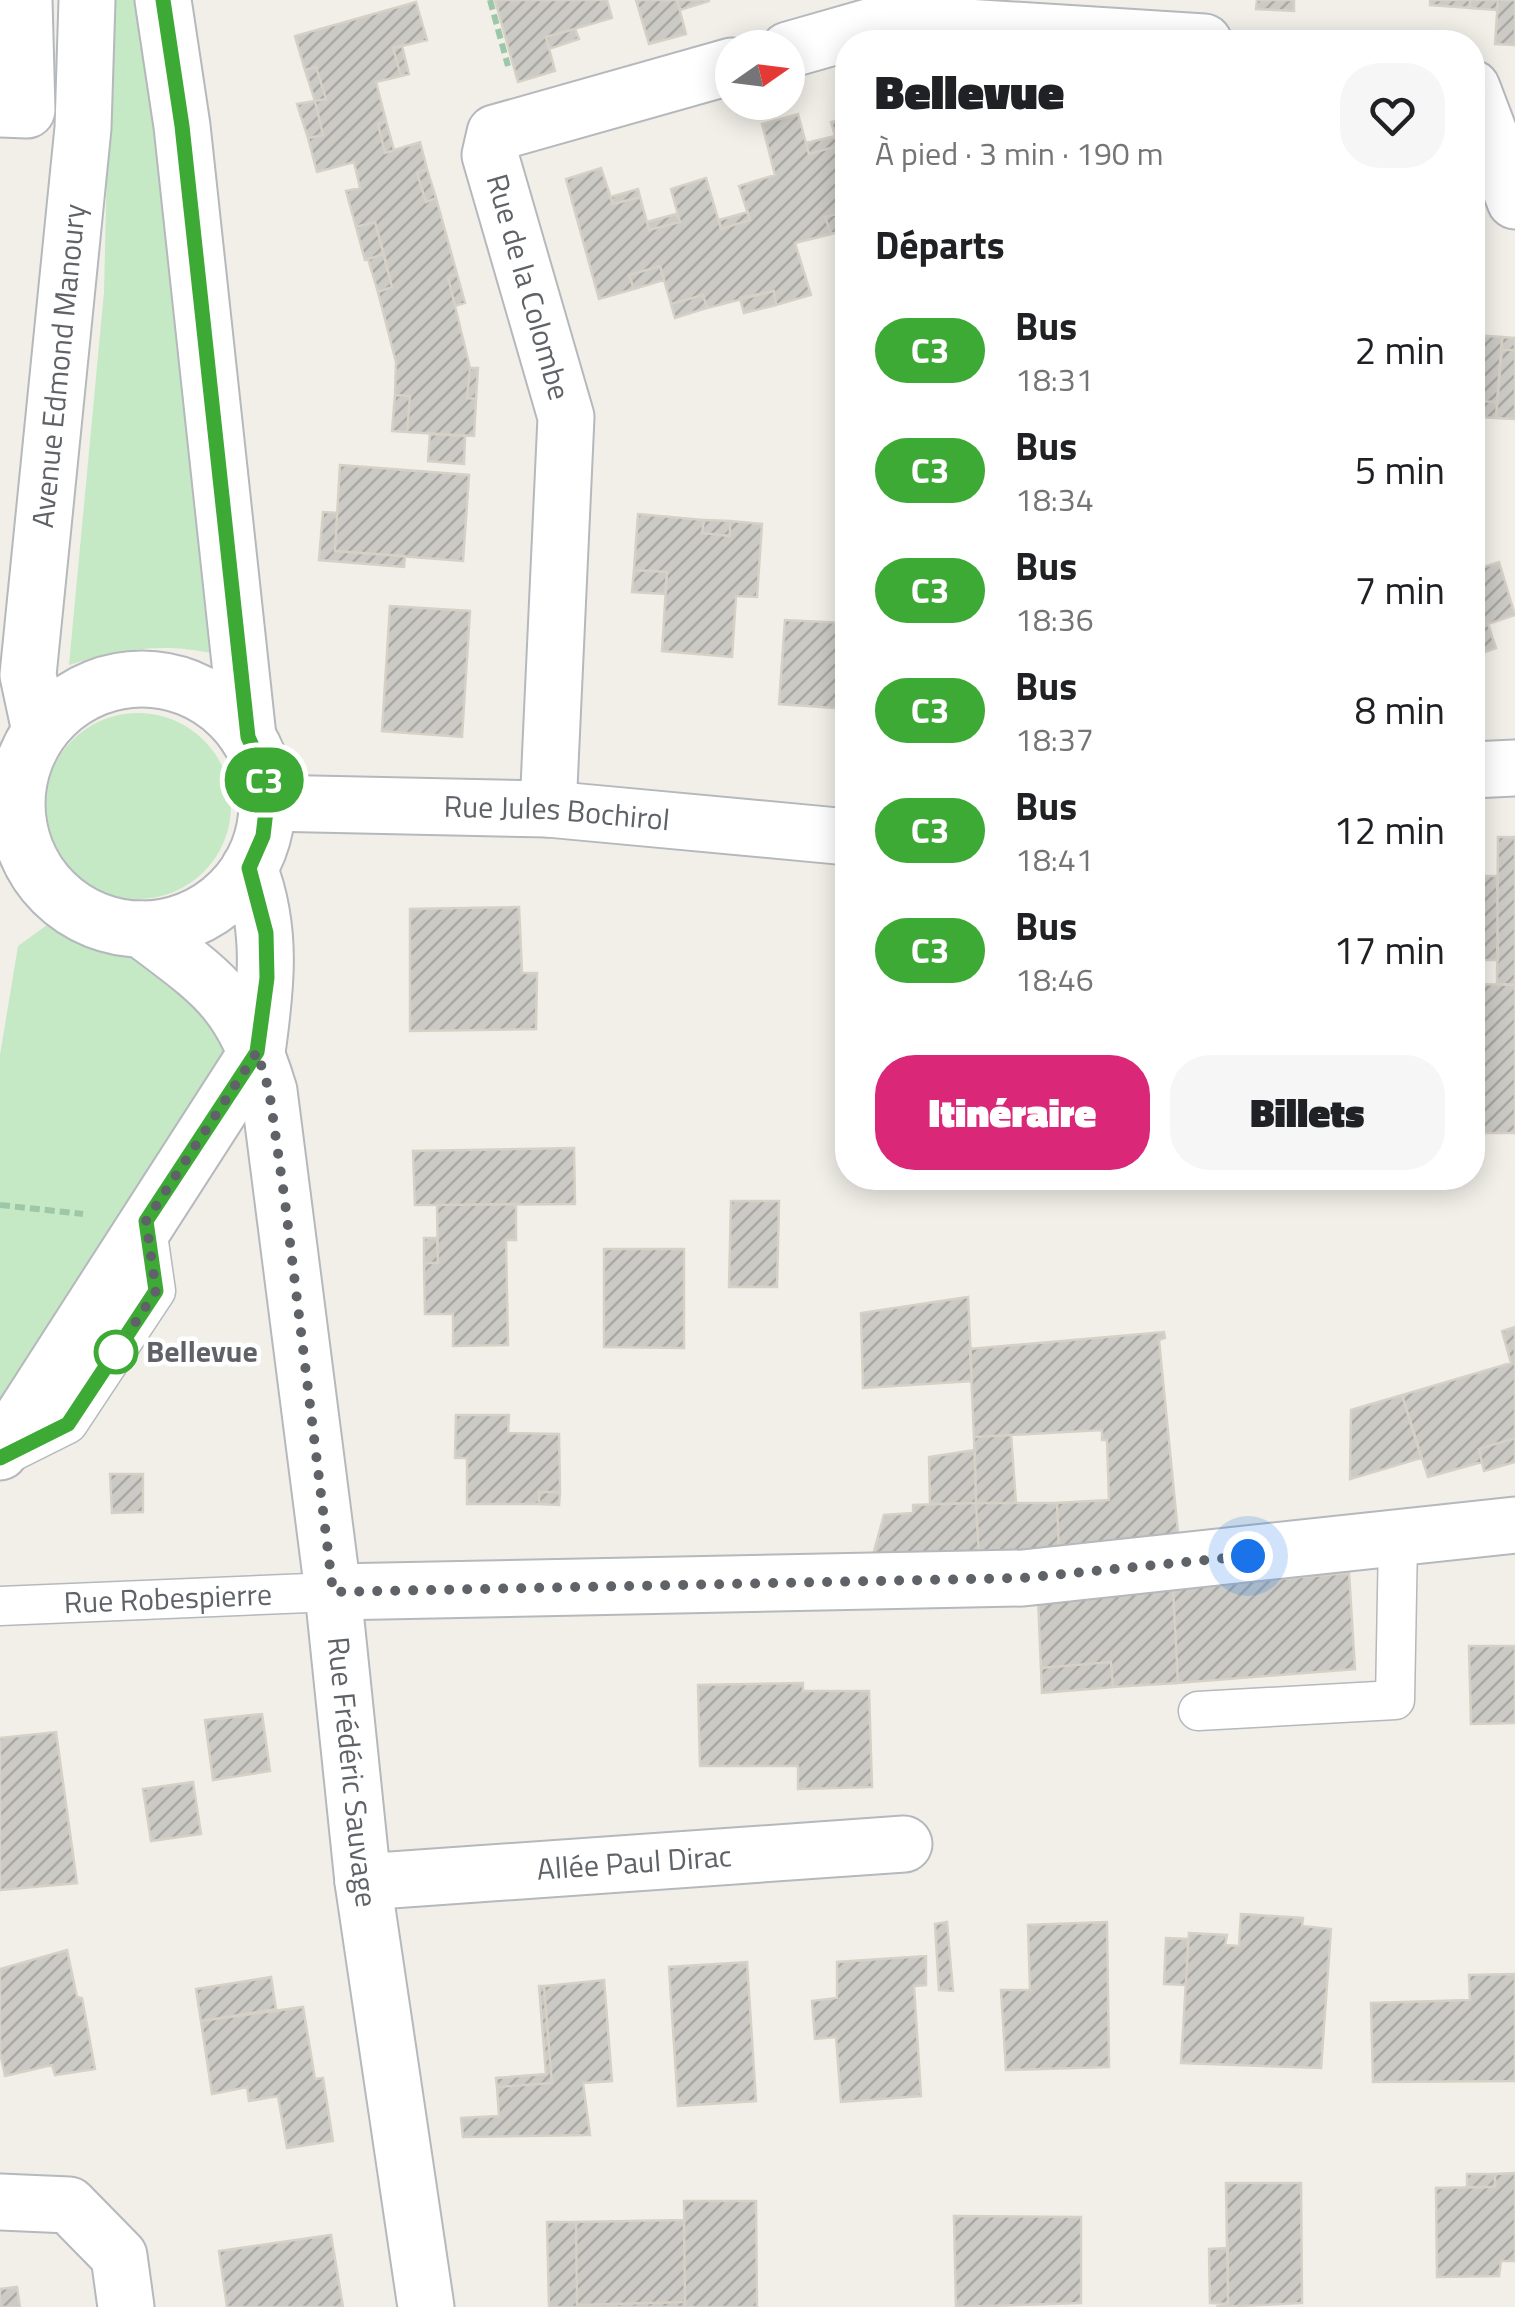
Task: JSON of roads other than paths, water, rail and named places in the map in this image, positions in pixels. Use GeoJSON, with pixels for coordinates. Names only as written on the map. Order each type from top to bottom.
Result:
{"type":"FeatureCollection","features":[{"type":"Feature","properties":{"kind":"street"},"geometry":{"type":"LineString","coordinates":[[0,110],[27,110],[24,0]]}},
{"type":"Feature","properties":{"kind":"street","name":"Avenue Edmond Manoury"},"geometry":{"type":"LineString","coordinates":[[40,731],[28,675],[83,128],[87,0]]}},
{"type":"Feature","properties":{"kind":"street"},"geometry":{"type":"LineString","coordinates":[[163,0],[182,126],[248,737]]}},
{"type":"Feature","properties":{"kind":"street"},"geometry":{"type":"LineString","coordinates":[[858,30],[886,22],[1155,30]]}},
{"type":"Feature","properties":{"kind":"street"},"geometry":{"type":"LineString","coordinates":[[805,45],[835,37]]}},
{"type":"Feature","properties":{"kind":"street","name":"Rue de la Colombe"},"geometry":{"type":"LineString","coordinates":[[548,809],[566,417],[490,156],[492,144],[495,134],[715,71]]}},
{"type":"Feature","properties":{"kind":"street"},"geometry":{"type":"LineString","coordinates":[[1485,122],[1515,202]]}},
{"type":"Feature","properties":{"kind":"street"},"geometry":{"type":"LineString","coordinates":[[128,679],[162,680],[196,690],[225,710],[248,737],[262,768],[267,802],[263,836],[249,868],[230,894],[204,913],[173,925],[141,930],[103,923],[67,904],[39,876],[11,859],[22,765],[40,731],[64,705],[94,688],[128,679]]}},
{"type":"Feature","properties":{"kind":"street"},"geometry":{"type":"LineString","coordinates":[[1485,769],[1515,768]]}},
{"type":"Feature","properties":{"kind":"street","name":"Rue Jules Bochirol"},"geometry":{"type":"LineString","coordinates":[[267,802],[548,809],[835,836]]}},
{"type":"Feature","properties":{"kind":"street"},"geometry":{"type":"LineString","coordinates":[[0,1455],[257,1052],[267,978],[266,933],[249,868]]}},
{"type":"Feature","properties":{"kind":"street","name":"Rue Frédéric Sauvage"},"geometry":{"type":"LineString","coordinates":[[141,930],[208,980],[246,1024],[269,1090],[333,1592],[363,1882],[426,2307]]}},
{"type":"Feature","properties":{"kind":"street"},"geometry":{"type":"LineString","coordinates":[[333,1592],[1023,1578],[1515,1525]]}},
{"type":"Feature","properties":{"kind":"street","name":"Allée Paul Dirac"},"geometry":{"type":"LineString","coordinates":[[363,1882],[904,1844]]}},
{"type":"Feature","properties":{"kind":"street"},"geometry":{"type":"LineString","coordinates":[[0,2202],[68,2205],[119,2256],[126,2307]]}},
{"type":"Feature","properties":{"kind":"lane"},"geometry":{"type":"LineString","coordinates":[[1198,1711],[1395,1700],[1398,1540]]}},
{"type":"Feature","properties":{"kind":"lane","name":"Rue Robespierre"},"geometry":{"type":"LineString","coordinates":[[0,1606],[333,1592]]}},
{"type":"Feature","properties":{"kind":"place","name":"Bellevue"},"geometry":{"type":"Point","coordinates":[116,1352]}}]}
